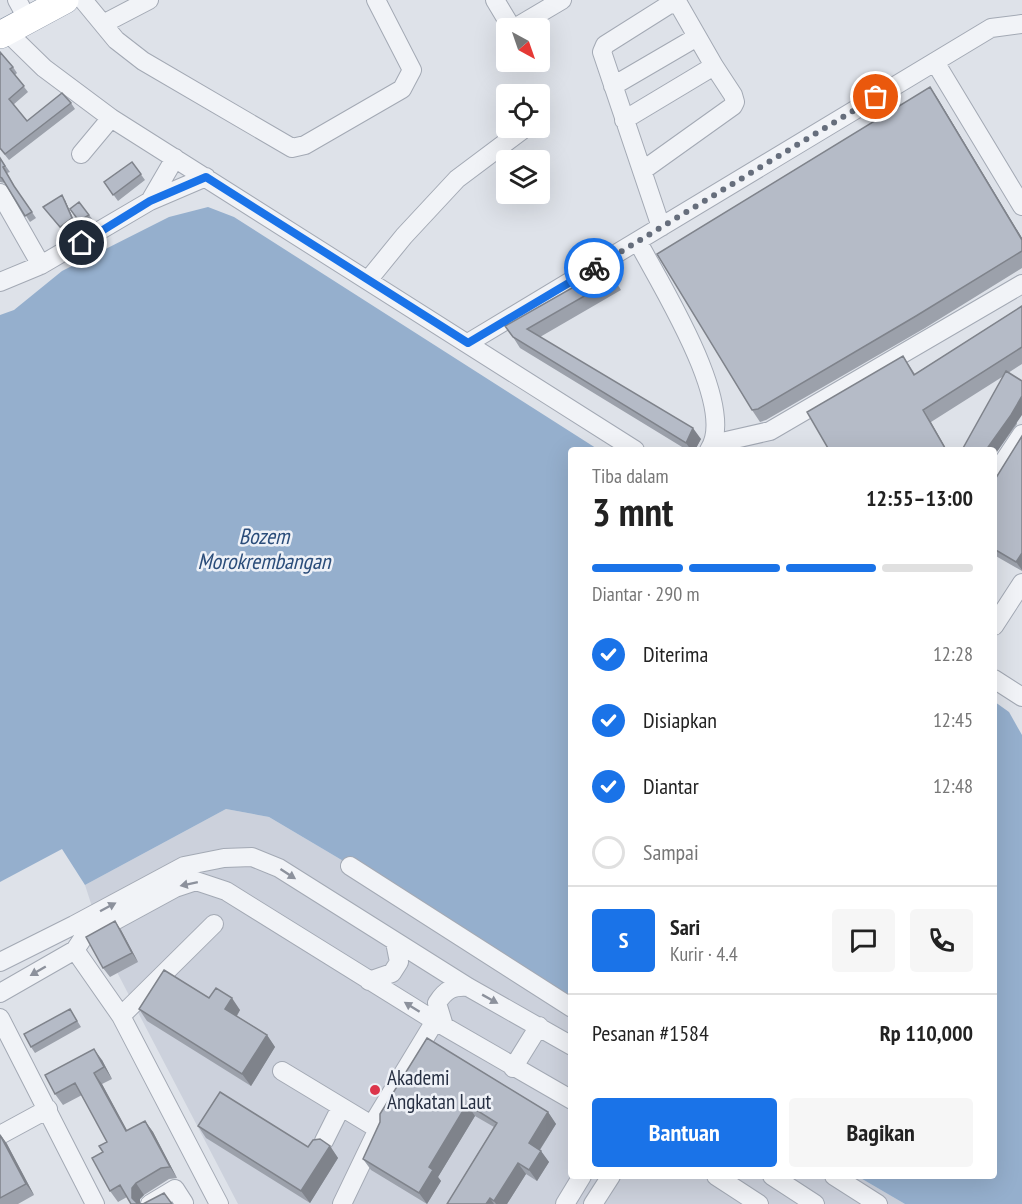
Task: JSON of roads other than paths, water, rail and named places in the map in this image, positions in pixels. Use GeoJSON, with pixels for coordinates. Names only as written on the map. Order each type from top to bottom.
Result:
{"type":"FeatureCollection","features":[{"type":"Feature","properties":{"kind":"highway"},"geometry":{"type":"LineString","coordinates":[[13,22],[65,0]]}},
{"type":"Feature","properties":{"kind":"street"},"geometry":{"type":"LineString","coordinates":[[83,0],[116,40],[143,61],[284,145],[298,148],[402,88],[410,78],[412,70],[376,0]]}},
{"type":"Feature","properties":{"kind":"street"},"geometry":{"type":"LineString","coordinates":[[103,24],[149,0]]}},
{"type":"Feature","properties":{"kind":"street"},"geometry":{"type":"LineString","coordinates":[[495,0],[510,25],[514,26],[518,26],[562,0]]}},
{"type":"Feature","properties":{"kind":"street"},"geometry":{"type":"LineString","coordinates":[[642,171],[733,106],[735,102],[679,5],[670,4],[603,48],[602,52],[624,120],[661,227]]}},
{"type":"Feature","properties":{"kind":"street"},"geometry":{"type":"LineString","coordinates":[[13,22],[44,68],[111,118],[369,279],[630,447]]}},
{"type":"Feature","properties":{"kind":"street"},"geometry":{"type":"LineString","coordinates":[[468,343],[991,28],[1022,24]]}},
{"type":"Feature","properties":{"kind":"street"},"geometry":{"type":"LineString","coordinates":[[613,86],[697,37]]}},
{"type":"Feature","properties":{"kind":"street"},"geometry":{"type":"LineString","coordinates":[[935,62],[1022,206]]}},
{"type":"Feature","properties":{"kind":"street"},"geometry":{"type":"LineString","coordinates":[[624,120],[714,66]]}},
{"type":"Feature","properties":{"kind":"street"},"geometry":{"type":"LineString","coordinates":[[81,154],[111,118]]}},
{"type":"Feature","properties":{"kind":"street"},"geometry":{"type":"LineString","coordinates":[[369,279],[404,236],[457,179],[512,138]]}},
{"type":"Feature","properties":{"kind":"street"},"geometry":{"type":"LineString","coordinates":[[150,201],[175,158]]}},
{"type":"Feature","properties":{"kind":"street"},"geometry":{"type":"LineString","coordinates":[[0,282],[41,265],[150,201],[206,177]]}},
{"type":"Feature","properties":{"kind":"street"},"geometry":{"type":"LineString","coordinates":[[1,197],[41,265]]}},
{"type":"Feature","properties":{"kind":"street"},"geometry":{"type":"LineString","coordinates":[[639,242],[706,374],[716,414],[711,447],[770,431],[1022,284]]}},
{"type":"Feature","properties":{"kind":"street"},"geometry":{"type":"LineString","coordinates":[[997,472],[1022,434]]}},
{"type":"Feature","properties":{"kind":"street"},"geometry":{"type":"LineString","coordinates":[[997,621],[1022,583]]}},
{"type":"Feature","properties":{"kind":"street"},"geometry":{"type":"LineString","coordinates":[[997,681],[1022,697]]}},
{"type":"Feature","properties":{"kind":"street"},"geometry":{"type":"LineString","coordinates":[[226,891],[218,881],[219,871],[229,857]]}},
{"type":"Feature","properties":{"kind":"street"},"geometry":{"type":"LineString","coordinates":[[0,993],[184,866],[229,857],[252,857],[279,868],[468,987],[568,1044]]}},
{"type":"Feature","properties":{"kind":"street"},"geometry":{"type":"LineString","coordinates":[[350,866],[568,1005]]}},
{"type":"Feature","properties":{"kind":"street"},"geometry":{"type":"LineString","coordinates":[[0,962],[77,938],[175,888],[196,881],[226,891],[439,1024],[568,1098]]}},
{"type":"Feature","properties":{"kind":"street"},"geometry":{"type":"LineString","coordinates":[[121,1016],[214,924]]}},
{"type":"Feature","properties":{"kind":"street"},"geometry":{"type":"LineString","coordinates":[[77,938],[121,1016],[219,1204]]}},
{"type":"Feature","properties":{"kind":"street"},"geometry":{"type":"LineString","coordinates":[[369,981],[392,973],[399,962],[395,942]]}},
{"type":"Feature","properties":{"kind":"street"},"geometry":{"type":"LineString","coordinates":[[372,1125],[439,1024],[437,1003],[443,993],[454,986],[468,987]]}},
{"type":"Feature","properties":{"kind":"street"},"geometry":{"type":"LineString","coordinates":[[0,1018],[95,1204]]}},
{"type":"Feature","properties":{"kind":"street"},"geometry":{"type":"LineString","coordinates":[[513,1068],[539,1026]]}},
{"type":"Feature","properties":{"kind":"street"},"geometry":{"type":"LineString","coordinates":[[282,1071],[378,1129],[342,1204]]}},
{"type":"Feature","properties":{"kind":"street"},"geometry":{"type":"LineString","coordinates":[[324,1141],[341,1107]]}},
{"type":"Feature","properties":{"kind":"street"},"geometry":{"type":"LineString","coordinates":[[0,1135],[48,1109]]}},
{"type":"Feature","properties":{"kind":"street"},"geometry":{"type":"LineString","coordinates":[[566,1204],[580,1179]]}},
{"type":"Feature","properties":{"kind":"street"},"geometry":{"type":"LineString","coordinates":[[593,1204],[609,1179]]}},
{"type":"Feature","properties":{"kind":"street"},"geometry":{"type":"LineString","coordinates":[[721,1179],[759,1204]]}},
{"type":"Feature","properties":{"kind":"street"},"geometry":{"type":"LineString","coordinates":[[777,1179],[815,1204]]}},
{"type":"Feature","properties":{"kind":"street"},"geometry":{"type":"LineString","coordinates":[[839,1179],[878,1204]]}},
{"type":"Feature","properties":{"kind":"street"},"geometry":{"type":"LineString","coordinates":[[150,1204],[175,1190],[184,1203]]}},
{"type":"Feature","properties":{"kind":"water","name":"Bozem Morokrembangan"},"geometry":{"type":"Polygon","coordinates":[[[208,207],[234,217],[594,447],[568,447],[568,1003],[345,862],[269,817],[226,809],[85,885],[62,849],[0,882],[0,315],[14,310],[62,271],[169,217],[208,207]]]}},
{"type":"Feature","properties":{"kind":"water"},"geometry":{"type":"Polygon","coordinates":[[[997,703],[1009,712],[1022,735],[1022,1204],[905,1204],[862,1179],[997,1179],[997,703]]]}},
{"type":"Feature","properties":{"kind":"place","name":"Akademi Angkatan Laut"},"geometry":{"type":"Point","coordinates":[375,1090]}}]}
